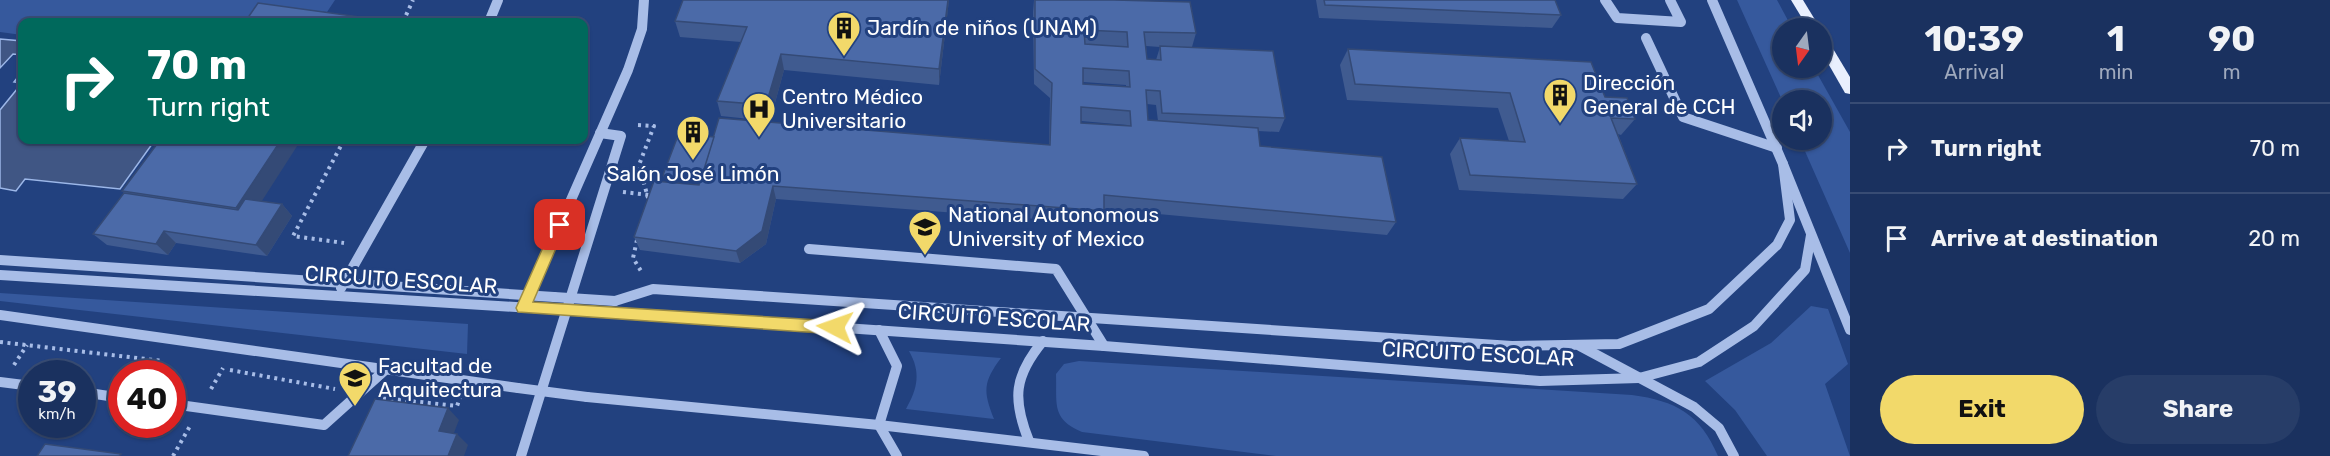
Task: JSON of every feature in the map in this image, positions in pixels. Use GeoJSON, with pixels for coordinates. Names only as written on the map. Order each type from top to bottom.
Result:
{"type":"FeatureCollection","features":[{"type":"Feature","properties":{"kind":"main road"},"geometry":{"type":"LineString","coordinates":[[1792,0],[1801,6]]}},
{"type":"Feature","properties":{"kind":"main road"},"geometry":{"type":"LineString","coordinates":[[1832,59],[1850,89]]}},
{"type":"Feature","properties":{"kind":"street"},"geometry":{"type":"LineString","coordinates":[[491,18],[498,0]]}},
{"type":"Feature","properties":{"kind":"street"},"geometry":{"type":"LineString","coordinates":[[523,308],[602,128],[642,29],[644,0]]}},
{"type":"Feature","properties":{"kind":"street"},"geometry":{"type":"LineString","coordinates":[[1605,0],[1617,18],[1681,22],[1670,0]]}},
{"type":"Feature","properties":{"kind":"street"},"geometry":{"type":"LineString","coordinates":[[1712,0],[1772,137]]}},
{"type":"Feature","properties":{"kind":"street"},"geometry":{"type":"LineString","coordinates":[[1646,38],[1683,117],[1772,146]]}},
{"type":"Feature","properties":{"kind":"street"},"geometry":{"type":"LineString","coordinates":[[520,456],[621,136],[602,128]]}},
{"type":"Feature","properties":{"kind":"street"},"geometry":{"type":"LineString","coordinates":[[338,296],[343,283],[423,144]]}},
{"type":"Feature","properties":{"kind":"street"},"geometry":{"type":"LineString","coordinates":[[1778,150],[1850,330]]}},
{"type":"Feature","properties":{"kind":"street"},"geometry":{"type":"LineString","coordinates":[[0,260],[529,295],[614,307],[653,289],[1512,346],[1619,344],[1709,309],[1777,245],[1790,220],[1783,164]]}},
{"type":"Feature","properties":{"kind":"street","name":"CIRCUITO ESCOLAR"},"geometry":{"type":"LineString","coordinates":[[0,275],[523,308],[614,307],[879,330],[1540,381],[1639,378],[1699,362],[1754,326],[1804,270],[1811,236]]}},
{"type":"Feature","properties":{"kind":"street"},"geometry":{"type":"LineString","coordinates":[[809,249],[1056,269],[1104,346]]}},
{"type":"Feature","properties":{"kind":"street"},"geometry":{"type":"LineString","coordinates":[[0,315],[587,398],[879,425],[1029,441],[1078,452],[1144,456]]}},
{"type":"Feature","properties":{"kind":"street"},"geometry":{"type":"LineString","coordinates":[[879,330],[897,366],[879,425],[897,456]]}},
{"type":"Feature","properties":{"kind":"street"},"geometry":{"type":"LineString","coordinates":[[1029,441],[1018,414],[1021,374],[1029,358],[1043,341]]}},
{"type":"Feature","properties":{"kind":"street"},"geometry":{"type":"LineString","coordinates":[[1578,345],[1670,393],[1710,418],[1730,442],[1734,456]]}},
{"type":"Feature","properties":{"kind":"street"},"geometry":{"type":"LineString","coordinates":[[186,406],[324,425],[384,371]]}},
{"type":"Feature","properties":{"kind":"street"},"geometry":{"type":"LineString","coordinates":[[0,381],[18,384]]}},
{"type":"Feature","properties":{"kind":"path"},"geometry":{"type":"LineString","coordinates":[[405,18],[413,0]]}},
{"type":"Feature","properties":{"kind":"path"},"geometry":{"type":"LineString","coordinates":[[602,128],[654,126],[639,165],[649,195],[646,205]]}},
{"type":"Feature","properties":{"kind":"path"},"geometry":{"type":"LineString","coordinates":[[342,144],[293,236],[364,246]]}},
{"type":"Feature","properties":{"kind":"path"},"geometry":{"type":"LineString","coordinates":[[638,237],[633,258],[653,289]]}},
{"type":"Feature","properties":{"kind":"path"},"geometry":{"type":"LineString","coordinates":[[0,342],[148,360]]}},
{"type":"Feature","properties":{"kind":"path"},"geometry":{"type":"LineString","coordinates":[[211,367],[326,386],[356,395],[457,406],[467,382]]}},
{"type":"Feature","properties":{"kind":"shaded area"},"geometry":{"type":"Polygon","coordinates":[[[0,0],[335,0],[327,12],[264,6],[256,18],[151,16],[149,18],[18,18],[18,34],[0,32],[0,0]]]}},
{"type":"Feature","properties":{"kind":"shaded area"},"geometry":{"type":"Polygon","coordinates":[[[1737,0],[1777,0],[1787,18],[1772,18],[1772,78],[1737,0]]]}},
{"type":"Feature","properties":{"kind":"shaded area"},"geometry":{"type":"Polygon","coordinates":[[[0,39],[18,41],[18,55],[13,54],[0,68],[0,39]]]}},
{"type":"Feature","properties":{"kind":"shaded area"},"geometry":{"type":"Polygon","coordinates":[[[1772,78],[1820,78],[1826,90],[1778,90],[1772,78]]]}},
{"type":"Feature","properties":{"kind":"shaded area"},"geometry":{"type":"Polygon","coordinates":[[[18,88],[18,144],[152,144],[120,189],[25,179],[16,191],[0,188],[0,110],[18,88]]]}},
{"type":"Feature","properties":{"kind":"shaded area"},"geometry":{"type":"Polygon","coordinates":[[[1832,100],[1850,132],[1850,253],[1804,150],[1832,150],[1832,100]]]}},
{"type":"Feature","properties":{"kind":"shaded area"},"geometry":{"type":"Polygon","coordinates":[[[0,293],[468,324],[467,354],[0,301],[0,293]]]}},
{"type":"Feature","properties":{"kind":"shaded area"},"geometry":{"type":"Polygon","coordinates":[[[1811,306],[1828,309],[1848,364],[1825,384],[1850,456],[1767,456],[1735,410],[1705,381],[1771,343],[1811,306]]]}},
{"type":"Feature","properties":{"kind":"shaded area"},"geometry":{"type":"Polygon","coordinates":[[[909,351],[1001,358],[988,380],[987,387],[988,401],[994,419],[906,409],[916,380],[915,366],[909,351]]]}},
{"type":"Feature","properties":{"kind":"shaded area"},"geometry":{"type":"Polygon","coordinates":[[[1079,361],[1632,395],[1661,401],[1685,412],[1703,430],[1718,456],[1276,456],[1082,432],[1065,422],[1060,416],[1056,402],[1056,374],[1064,364],[1079,361]]]}},
{"type":"Feature","properties":{"kind":"building","name":"Jardín de niños (UNAM)"},"geometry":{"type":"Polygon","coordinates":[[[683,0],[948,0],[939,69],[781,54],[766,105],[717,101],[747,27],[675,21],[683,0]]]}},
{"type":"Feature","properties":{"kind":"building","name":"Centro Médico Universitario"},"geometry":{"type":"Polygon","coordinates":[[[1035,0],[1190,2],[1196,33],[1144,32],[1147,59],[1161,60],[1160,46],[1273,51],[1285,118],[1162,113],[1160,91],[1146,90],[1148,120],[1258,128],[1260,146],[1382,157],[1396,222],[1104,195],[1104,211],[773,186],[762,231],[736,251],[634,237],[654,181],[699,185],[719,118],[1050,145],[1052,83],[1035,69],[1035,0]],[[1084,30],[1085,44],[1128,47],[1127,32],[1084,30]],[[1083,68],[1083,84],[1130,87],[1129,71],[1083,68]],[[1081,107],[1081,123],[1131,126],[1130,111],[1081,107]]]}},
{"type":"Feature","properties":{"kind":"building"},"geometry":{"type":"Polygon","coordinates":[[[1324,0],[1555,0],[1561,15],[1325,5],[1324,0]]]}},
{"type":"Feature","properties":{"kind":"building"},"geometry":{"type":"Polygon","coordinates":[[[258,3],[360,17],[359,18],[248,18],[258,3]]]}},
{"type":"Feature","properties":{"kind":"building","name":"Dirección General de CCH"},"geometry":{"type":"Polygon","coordinates":[[[1348,49],[1591,62],[1605,97],[1627,98],[1635,119],[1611,118],[1637,184],[1470,175],[1460,138],[1525,142],[1510,93],[1355,84],[1348,49]]]}},
{"type":"Feature","properties":{"kind":"building","name":"Salón José Limón"},"geometry":{"type":"Polygon","coordinates":[[[679,133],[714,137],[701,179],[663,175],[679,133]]]}},
{"type":"Feature","properties":{"kind":"building"},"geometry":{"type":"Polygon","coordinates":[[[157,144],[278,144],[236,208],[122,191],[157,144]]]}},
{"type":"Feature","properties":{"kind":"building"},"geometry":{"type":"Polygon","coordinates":[[[124,193],[238,210],[245,199],[282,204],[256,245],[164,231],[156,244],[93,234],[124,193]]]}},
{"type":"Feature","properties":{"kind":"building","name":"Facultad de Arquitectura"},"geometry":{"type":"Polygon","coordinates":[[[375,399],[448,408],[439,431],[457,434],[448,456],[348,456],[375,399]]]}},
{"type":"Feature","properties":{"kind":"building"},"geometry":{"type":"Polygon","coordinates":[[[45,444],[121,454],[119,456],[37,456],[45,444]]]}},
{"type":"Feature","properties":{"kind":"place","name":"Jardín de niños (UNAM)"},"geometry":{"type":"Point","coordinates":[844,57]}},
{"type":"Feature","properties":{"kind":"place","name":"Dirección General de CCH"},"geometry":{"type":"Point","coordinates":[1560,124]}},
{"type":"Feature","properties":{"kind":"place","name":"Centro Médico Universitario"},"geometry":{"type":"Point","coordinates":[759,138]}},
{"type":"Feature","properties":{"kind":"place","name":"Salón José Limón"},"geometry":{"type":"Point","coordinates":[693,161]}},
{"type":"Feature","properties":{"kind":"place","name":"National Autonomous University of Mexico"},"geometry":{"type":"Point","coordinates":[925,256]}},
{"type":"Feature","properties":{"kind":"place","name":"Facultad de Arquitectura"},"geometry":{"type":"Point","coordinates":[355,407]}},
{"type":"Feature","properties":{"kind":"route"},"geometry":{"type":"LineString","coordinates":[[560,225],[523,308],[835,327]]}}]}
